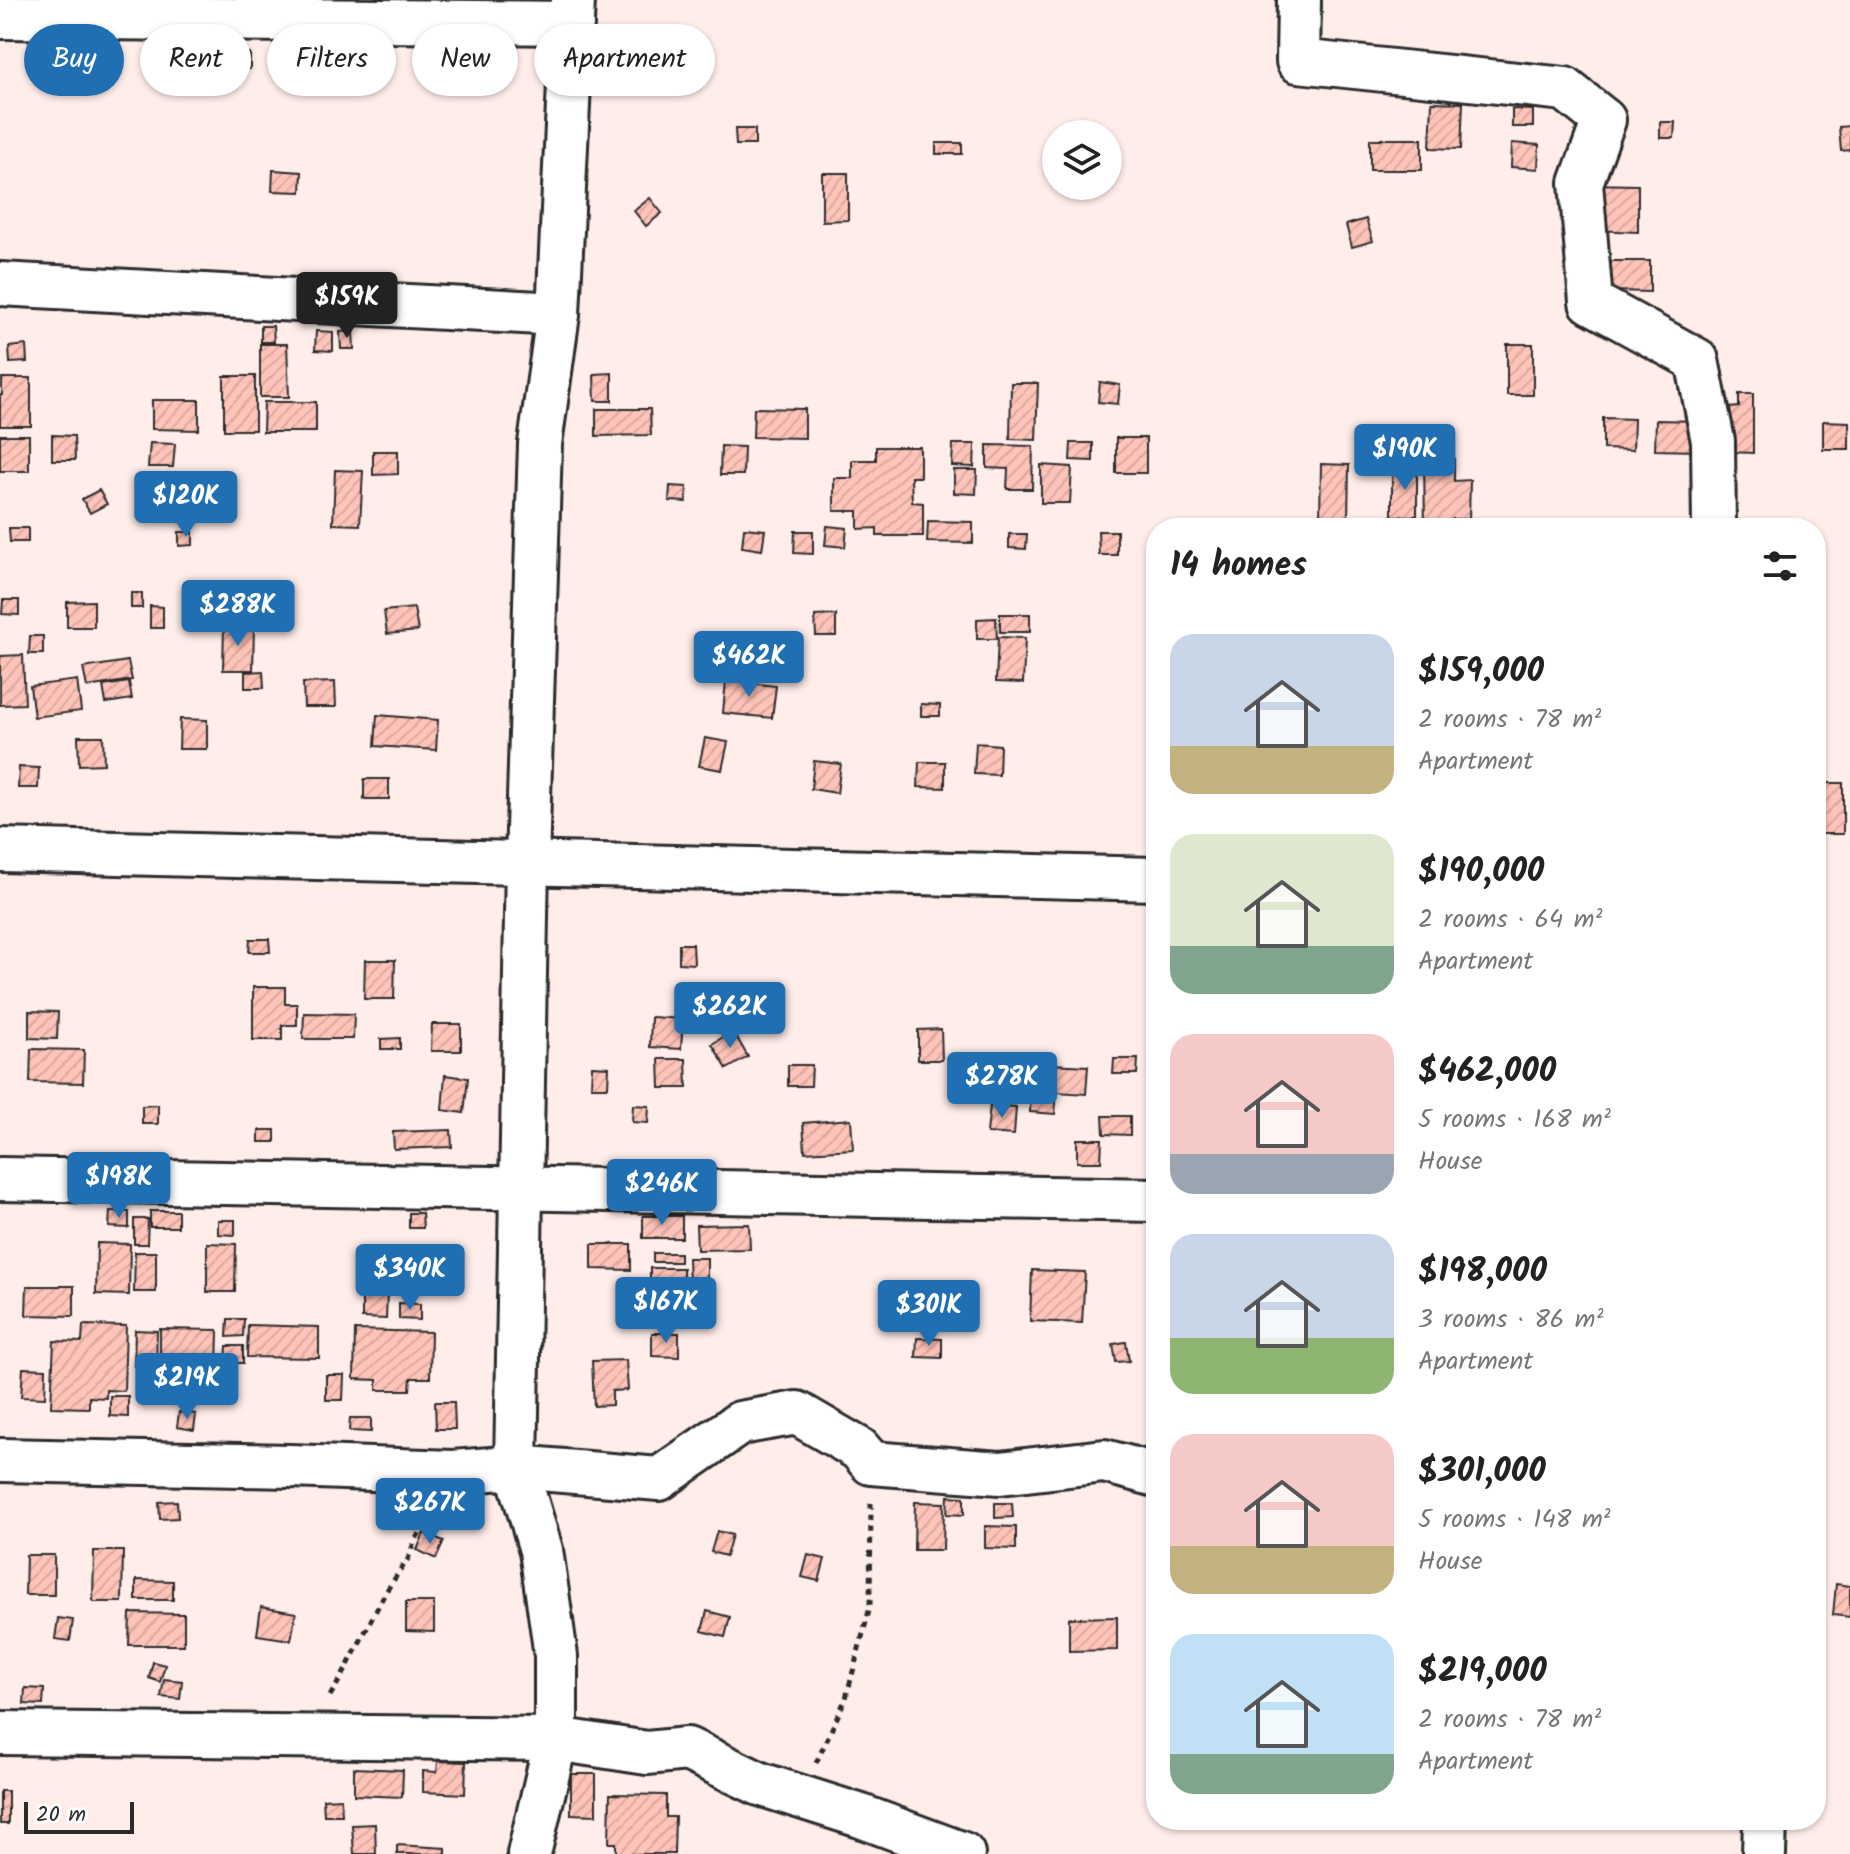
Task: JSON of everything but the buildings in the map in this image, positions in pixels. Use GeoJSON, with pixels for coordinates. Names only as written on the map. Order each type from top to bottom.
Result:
{"type":"FeatureCollection","features":[{"type":"Feature","properties":{"kind":"street"},"geometry":{"type":"LineString","coordinates":[[1299,0],[1298,61],[1565,89],[1604,120],[1581,183],[1591,302],[1697,360],[1713,441],[1714,518]]}},
{"type":"Feature","properties":{"kind":"street"},"geometry":{"type":"LineString","coordinates":[[0,17],[573,11],[558,314],[540,444],[527,862],[516,1467],[541,1550],[556,1656],[556,1739],[529,1854]]}},
{"type":"Feature","properties":{"kind":"street"},"geometry":{"type":"LineString","coordinates":[[0,284],[558,314]]}},
{"type":"Feature","properties":{"kind":"street"},"geometry":{"type":"LineString","coordinates":[[0,850],[1146,879]]}},
{"type":"Feature","properties":{"kind":"street"},"geometry":{"type":"LineString","coordinates":[[0,1179],[1146,1200]]}},
{"type":"Feature","properties":{"kind":"street"},"geometry":{"type":"LineString","coordinates":[[0,1460],[453,1472],[516,1467],[659,1479],[740,1423],[797,1413],[859,1449],[871,1463],[1000,1473],[1104,1461],[1146,1472]]}},
{"type":"Feature","properties":{"kind":"street"},"geometry":{"type":"LineString","coordinates":[[0,1733],[556,1739],[647,1753],[687,1749],[760,1784],[861,1816],[963,1854]]}},
{"type":"Feature","properties":{"kind":"street"},"geometry":{"type":"LineString","coordinates":[[1764,1854],[1765,1830]]}},
{"type":"Feature","properties":{"kind":"path"},"geometry":{"type":"LineString","coordinates":[[801,1797],[846,1698],[870,1607],[871,1463]]}},
{"type":"Feature","properties":{"kind":"path"},"geometry":{"type":"LineString","coordinates":[[303,1737],[344,1673],[385,1593],[408,1559],[415,1540],[440,1509],[453,1472]]}}]}
